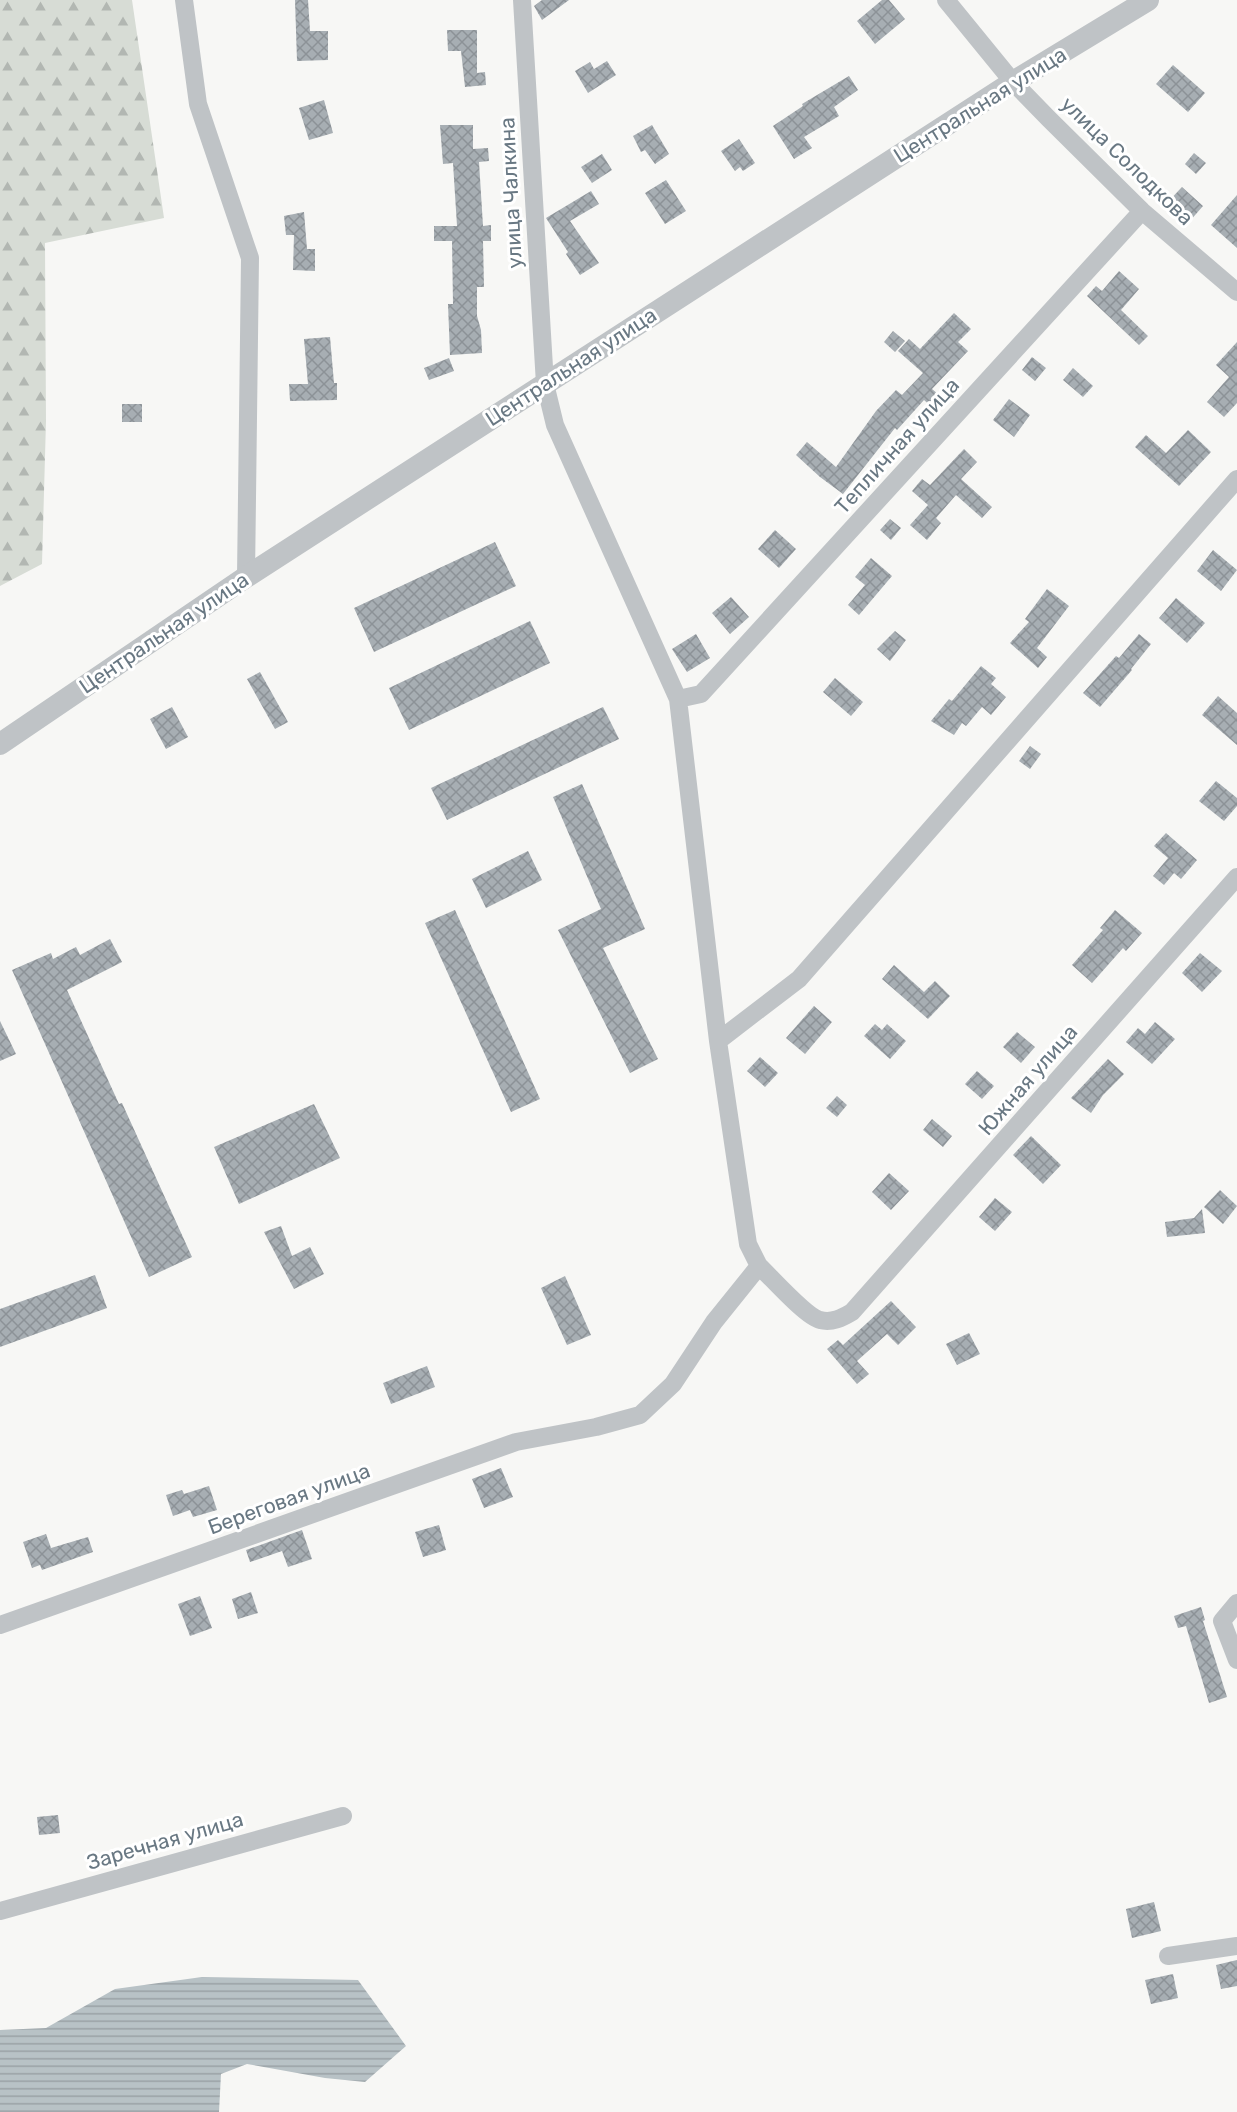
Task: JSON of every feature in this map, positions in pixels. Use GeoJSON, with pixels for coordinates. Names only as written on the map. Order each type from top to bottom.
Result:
{"type":"FeatureCollection","features":[{"type":"Feature","properties":{"kind":"street"},"geometry":{"type":"LineString","coordinates":[[184,0],[198,104],[250,258],[246,577]]}},
{"type":"Feature","properties":{"kind":"street","name":"улица Чалкина"},"geometry":{"type":"LineString","coordinates":[[522,0],[545,384],[555,425],[678,699],[718,1041],[748,1244],[759,1266]]}},
{"type":"Feature","properties":{"kind":"street","name":"улица Солодкова"},"geometry":{"type":"LineString","coordinates":[[946,0],[1013,82],[1142,211],[1237,292]]}},
{"type":"Feature","properties":{"kind":"street","name":"Центральная улица"},"geometry":{"type":"LineString","coordinates":[[0,744],[246,577],[1013,82],[1148,0]]}},
{"type":"Feature","properties":{"kind":"street","name":"Тепличная улица"},"geometry":{"type":"LineString","coordinates":[[678,699],[701,694],[1142,211]]}},
{"type":"Feature","properties":{"kind":"street"},"geometry":{"type":"LineString","coordinates":[[718,1041],[800,979],[1237,479]]}},
{"type":"Feature","properties":{"kind":"street","name":"Южная улица"},"geometry":{"type":"LineString","coordinates":[[759,1266],[812,1317],[829,1321],[841,1319],[852,1312],[1237,877]]}},
{"type":"Feature","properties":{"kind":"street","name":"Береговая улица"},"geometry":{"type":"LineString","coordinates":[[0,1626],[516,1442],[596,1427],[640,1415],[673,1384],[714,1322],[759,1266]]}},
{"type":"Feature","properties":{"kind":"street"},"geometry":{"type":"LineString","coordinates":[[1237,1603],[1222,1621],[1237,1660]]}},
{"type":"Feature","properties":{"kind":"street","name":"Заречная улица"},"geometry":{"type":"LineString","coordinates":[[0,1911],[343,1816]]}},
{"type":"Feature","properties":{"kind":"street"},"geometry":{"type":"LineString","coordinates":[[1168,1956],[1237,1946]]}},
{"type":"Feature","properties":{"kind":"green space"},"geometry":{"type":"Polygon","coordinates":[[[0,0],[132,0],[164,218],[45,243],[46,421],[42,564],[0,586],[0,0]]]}},
{"type":"Feature","properties":{"kind":"shaded area"},"geometry":{"type":"Polygon","coordinates":[[[202,1977],[358,1980],[406,2046],[365,2082],[325,2078],[247,2064],[221,2074],[219,2112],[0,2112],[0,2030],[46,2028],[115,1989],[202,1977]]]}},
{"type":"Feature","properties":{"kind":"building"},"geometry":{"type":"Polygon","coordinates":[[[295,0],[308,0],[310,31],[328,31],[328,60],[297,61],[295,0]]]}},
{"type":"Feature","properties":{"kind":"building"},"geometry":{"type":"Polygon","coordinates":[[[542,0],[569,0],[542,20],[534,6],[542,0]]]}},
{"type":"Feature","properties":{"kind":"building"},"geometry":{"type":"Polygon","coordinates":[[[882,0],[889,0],[905,19],[875,44],[857,21],[882,0]]]}},
{"type":"Feature","properties":{"kind":"building"},"geometry":{"type":"Polygon","coordinates":[[[447,30],[477,30],[477,73],[485,72],[486,85],[465,87],[461,51],[448,51],[447,30]]]}},
{"type":"Feature","properties":{"kind":"building"},"geometry":{"type":"Polygon","coordinates":[[[607,61],[616,75],[588,93],[575,71],[590,62],[594,69],[607,61]]]}},
{"type":"Feature","properties":{"kind":"building"},"geometry":{"type":"Polygon","coordinates":[[[1173,65],[1205,93],[1188,112],[1156,84],[1173,65]]]}},
{"type":"Feature","properties":{"kind":"building"},"geometry":{"type":"Polygon","coordinates":[[[849,76],[858,90],[834,107],[839,116],[804,137],[812,148],[794,159],[773,126],[803,106],[802,104],[849,76]]]}},
{"type":"Feature","properties":{"kind":"building"},"geometry":{"type":"Polygon","coordinates":[[[324,100],[333,133],[309,140],[299,108],[324,100]]]}},
{"type":"Feature","properties":{"kind":"building"},"geometry":{"type":"Polygon","coordinates":[[[440,125],[473,125],[473,149],[488,148],[489,161],[479,162],[483,226],[491,225],[491,241],[483,241],[484,287],[477,287],[477,316],[481,330],[482,353],[450,355],[448,304],[453,304],[452,241],[434,241],[434,226],[457,226],[453,163],[443,164],[440,125]]]}},
{"type":"Feature","properties":{"kind":"building"},"geometry":{"type":"Polygon","coordinates":[[[652,125],[669,154],[655,164],[645,150],[641,152],[633,136],[652,125]]]}},
{"type":"Feature","properties":{"kind":"building"},"geometry":{"type":"Polygon","coordinates":[[[739,139],[755,163],[743,171],[740,167],[735,171],[721,151],[739,139]]]}},
{"type":"Feature","properties":{"kind":"building"},"geometry":{"type":"Polygon","coordinates":[[[1194,153],[1206,163],[1196,174],[1185,164],[1194,153]]]}},
{"type":"Feature","properties":{"kind":"building"},"geometry":{"type":"Polygon","coordinates":[[[602,154],[612,170],[592,183],[581,167],[602,154]]]}},
{"type":"Feature","properties":{"kind":"building"},"geometry":{"type":"Polygon","coordinates":[[[666,180],[686,211],[665,224],[645,193],[666,180]]]}},
{"type":"Feature","properties":{"kind":"building"},"geometry":{"type":"Polygon","coordinates":[[[1182,187],[1203,206],[1189,222],[1167,203],[1182,187]]]}},
{"type":"Feature","properties":{"kind":"building"},"geometry":{"type":"Polygon","coordinates":[[[591,191],[599,204],[570,221],[599,263],[580,275],[546,218],[591,191]]]}},
{"type":"Feature","properties":{"kind":"building"},"geometry":{"type":"Polygon","coordinates":[[[1237,195],[1237,248],[1211,225],[1237,195]]]}},
{"type":"Feature","properties":{"kind":"building"},"geometry":{"type":"Polygon","coordinates":[[[304,212],[307,249],[315,249],[315,271],[293,270],[294,235],[286,235],[284,216],[304,212]]]}},
{"type":"Feature","properties":{"kind":"building"},"geometry":{"type":"Polygon","coordinates":[[[1119,271],[1139,289],[1121,310],[1148,336],[1139,345],[1087,296],[1096,286],[1102,291],[1119,271]]]}},
{"type":"Feature","properties":{"kind":"building"},"geometry":{"type":"Polygon","coordinates":[[[954,313],[971,329],[958,342],[968,351],[932,389],[944,399],[935,410],[924,400],[897,430],[895,428],[843,494],[796,455],[807,442],[836,467],[876,411],[896,390],[902,395],[923,373],[898,351],[909,339],[920,349],[954,313]]]}},
{"type":"Feature","properties":{"kind":"building"},"geometry":{"type":"Polygon","coordinates":[[[893,331],[905,341],[895,352],[884,342],[893,331]]]}},
{"type":"Feature","properties":{"kind":"building"},"geometry":{"type":"Polygon","coordinates":[[[330,337],[334,383],[337,383],[337,400],[290,401],[289,384],[308,384],[304,339],[330,337]]]}},
{"type":"Feature","properties":{"kind":"building"},"geometry":{"type":"Polygon","coordinates":[[[1237,342],[1237,403],[1224,417],[1207,402],[1229,377],[1216,365],[1237,342]]]}},
{"type":"Feature","properties":{"kind":"building"},"geometry":{"type":"Polygon","coordinates":[[[1032,357],[1046,368],[1035,381],[1022,370],[1032,357]]]}},
{"type":"Feature","properties":{"kind":"building"},"geometry":{"type":"Polygon","coordinates":[[[449,358],[454,371],[429,380],[424,368],[449,358]]]}},
{"type":"Feature","properties":{"kind":"building"},"geometry":{"type":"Polygon","coordinates":[[[1073,368],[1093,386],[1083,397],[1063,380],[1073,368]]]}},
{"type":"Feature","properties":{"kind":"building"},"geometry":{"type":"Polygon","coordinates":[[[1009,399],[1030,415],[1014,437],[993,420],[1009,399]]]}},
{"type":"Feature","properties":{"kind":"building"},"geometry":{"type":"Polygon","coordinates":[[[122,404],[142,404],[142,422],[122,422],[122,404]]]}},
{"type":"Feature","properties":{"kind":"building"},"geometry":{"type":"Polygon","coordinates":[[[1188,430],[1211,452],[1179,486],[1135,447],[1146,435],[1166,453],[1188,430]]]}},
{"type":"Feature","properties":{"kind":"building"},"geometry":{"type":"Polygon","coordinates":[[[964,449],[977,462],[961,479],[992,507],[982,518],[956,495],[936,518],[941,523],[927,540],[910,525],[928,505],[912,491],[922,479],[930,485],[964,449]]]}},
{"type":"Feature","properties":{"kind":"building"},"geometry":{"type":"Polygon","coordinates":[[[890,519],[901,528],[891,540],[880,530],[890,519]]]}},
{"type":"Feature","properties":{"kind":"building"},"geometry":{"type":"Polygon","coordinates":[[[775,530],[796,549],[779,568],[758,549],[775,530]]]}},
{"type":"Feature","properties":{"kind":"building"},"geometry":{"type":"Polygon","coordinates":[[[495,542],[516,586],[374,652],[354,608],[495,542]]]}},
{"type":"Feature","properties":{"kind":"building"},"geometry":{"type":"Polygon","coordinates":[[[1213,550],[1237,570],[1221,591],[1197,571],[1213,550]]]}},
{"type":"Feature","properties":{"kind":"building"},"geometry":{"type":"Polygon","coordinates":[[[871,558],[892,576],[859,615],[848,605],[865,585],[855,577],[871,558]]]}},
{"type":"Feature","properties":{"kind":"building"},"geometry":{"type":"Polygon","coordinates":[[[1047,589],[1069,606],[1037,648],[1047,657],[1038,668],[1010,643],[1029,622],[1025,619],[1047,589]]]}},
{"type":"Feature","properties":{"kind":"building"},"geometry":{"type":"Polygon","coordinates":[[[731,597],[749,617],[730,634],[712,613],[731,597]]]}},
{"type":"Feature","properties":{"kind":"building"},"geometry":{"type":"Polygon","coordinates":[[[1176,598],[1205,623],[1187,643],[1159,618],[1176,598]]]}},
{"type":"Feature","properties":{"kind":"building"},"geometry":{"type":"Polygon","coordinates":[[[530,621],[550,663],[409,730],[389,688],[530,621]]]}},
{"type":"Feature","properties":{"kind":"building"},"geometry":{"type":"Polygon","coordinates":[[[895,631],[906,640],[890,661],[877,649],[895,631]]]}},
{"type":"Feature","properties":{"kind":"building"},"geometry":{"type":"Polygon","coordinates":[[[696,634],[710,658],[687,672],[672,649],[696,634]]]}},
{"type":"Feature","properties":{"kind":"building"},"geometry":{"type":"Polygon","coordinates":[[[1139,634],[1151,644],[1100,707],[1083,693],[1116,656],[1119,658],[1139,634]]]}},
{"type":"Feature","properties":{"kind":"building"},"geometry":{"type":"Polygon","coordinates":[[[981,666],[996,678],[991,684],[1006,697],[991,715],[982,707],[966,726],[962,723],[954,735],[931,721],[949,699],[952,701],[981,666]]]}},
{"type":"Feature","properties":{"kind":"building"},"geometry":{"type":"Polygon","coordinates":[[[260,672],[288,722],[275,729],[247,679],[260,672]]]}},
{"type":"Feature","properties":{"kind":"building"},"geometry":{"type":"Polygon","coordinates":[[[835,678],[863,702],[851,716],[823,692],[835,678]]]}},
{"type":"Feature","properties":{"kind":"building"},"geometry":{"type":"Polygon","coordinates":[[[1218,696],[1237,713],[1237,745],[1202,715],[1218,696]]]}},
{"type":"Feature","properties":{"kind":"building"},"geometry":{"type":"Polygon","coordinates":[[[172,707],[188,737],[166,749],[150,719],[172,707]]]}},
{"type":"Feature","properties":{"kind":"building"},"geometry":{"type":"Polygon","coordinates":[[[603,707],[619,739],[447,820],[431,788],[603,707]]]}},
{"type":"Feature","properties":{"kind":"building"},"geometry":{"type":"Polygon","coordinates":[[[1030,746],[1041,754],[1030,769],[1019,761],[1030,746]]]}},
{"type":"Feature","properties":{"kind":"building"},"geometry":{"type":"Polygon","coordinates":[[[1216,781],[1237,798],[1237,806],[1224,821],[1199,801],[1216,781]]]}},
{"type":"Feature","properties":{"kind":"building"},"geometry":{"type":"Polygon","coordinates":[[[582,784],[645,929],[603,948],[658,1059],[630,1073],[558,930],[601,909],[553,797],[582,784]]]}},
{"type":"Feature","properties":{"kind":"building"},"geometry":{"type":"Polygon","coordinates":[[[1166,833],[1197,860],[1181,879],[1174,873],[1164,885],[1153,876],[1168,858],[1154,846],[1166,833]]]}},
{"type":"Feature","properties":{"kind":"building"},"geometry":{"type":"Polygon","coordinates":[[[528,851],[542,880],[486,908],[472,879],[528,851]]]}},
{"type":"Feature","properties":{"kind":"building"},"geometry":{"type":"Polygon","coordinates":[[[455,910],[540,1099],[511,1112],[425,923],[455,910]]]}},
{"type":"Feature","properties":{"kind":"building"},"geometry":{"type":"Polygon","coordinates":[[[1115,910],[1142,933],[1126,951],[1123,948],[1092,983],[1072,965],[1103,930],[1100,928],[1115,910]]]}},
{"type":"Feature","properties":{"kind":"building"},"geometry":{"type":"Polygon","coordinates":[[[110,939],[122,962],[67,990],[119,1104],[122,1103],[192,1257],[149,1277],[12,970],[51,953],[53,959],[76,947],[80,955],[110,939]]]}},
{"type":"Feature","properties":{"kind":"building"},"geometry":{"type":"Polygon","coordinates":[[[1200,953],[1222,971],[1202,992],[1182,973],[1200,953]]]}},
{"type":"Feature","properties":{"kind":"building"},"geometry":{"type":"Polygon","coordinates":[[[894,965],[924,992],[935,981],[950,996],[928,1019],[882,979],[894,965]]]}},
{"type":"Feature","properties":{"kind":"building"},"geometry":{"type":"Polygon","coordinates":[[[814,1006],[832,1022],[805,1054],[786,1038],[814,1006]]]}},
{"type":"Feature","properties":{"kind":"building"},"geometry":{"type":"Polygon","coordinates":[[[0,1021],[16,1054],[0,1061],[0,1021]]]}},
{"type":"Feature","properties":{"kind":"building"},"geometry":{"type":"Polygon","coordinates":[[[1155,1022],[1175,1039],[1152,1064],[1126,1042],[1138,1028],[1145,1034],[1155,1022]]]}},
{"type":"Feature","properties":{"kind":"building"},"geometry":{"type":"Polygon","coordinates":[[[875,1024],[882,1030],[887,1024],[906,1041],[890,1059],[864,1036],[875,1024]]]}},
{"type":"Feature","properties":{"kind":"building"},"geometry":{"type":"Polygon","coordinates":[[[1017,1032],[1035,1047],[1021,1063],[1003,1047],[1017,1032]]]}},
{"type":"Feature","properties":{"kind":"building"},"geometry":{"type":"Polygon","coordinates":[[[760,1057],[778,1073],[765,1087],[747,1071],[760,1057]]]}},
{"type":"Feature","properties":{"kind":"building"},"geometry":{"type":"Polygon","coordinates":[[[1108,1059],[1124,1074],[1103,1095],[1091,1113],[1071,1098],[1108,1059]]]}},
{"type":"Feature","properties":{"kind":"building"},"geometry":{"type":"Polygon","coordinates":[[[977,1071],[994,1086],[982,1099],[965,1084],[977,1071]]]}},
{"type":"Feature","properties":{"kind":"building"},"geometry":{"type":"Polygon","coordinates":[[[837,1096],[847,1105],[837,1117],[826,1108],[837,1096]]]}},
{"type":"Feature","properties":{"kind":"building"},"geometry":{"type":"Polygon","coordinates":[[[314,1104],[340,1158],[239,1204],[214,1147],[314,1104]]]}},
{"type":"Feature","properties":{"kind":"building"},"geometry":{"type":"Polygon","coordinates":[[[932,1119],[952,1136],[943,1147],[923,1130],[932,1119]]]}},
{"type":"Feature","properties":{"kind":"building"},"geometry":{"type":"Polygon","coordinates":[[[1031,1136],[1061,1165],[1043,1184],[1013,1155],[1031,1136]]]}},
{"type":"Feature","properties":{"kind":"building"},"geometry":{"type":"Polygon","coordinates":[[[889,1173],[909,1191],[891,1210],[872,1192],[889,1173]]]}},
{"type":"Feature","properties":{"kind":"building"},"geometry":{"type":"Polygon","coordinates":[[[1220,1190],[1237,1206],[1223,1224],[1204,1207],[1220,1190]]]}},
{"type":"Feature","properties":{"kind":"building"},"geometry":{"type":"Polygon","coordinates":[[[995,1198],[1012,1212],[995,1231],[979,1217],[995,1198]]]}},
{"type":"Feature","properties":{"kind":"building"},"geometry":{"type":"Polygon","coordinates":[[[1202,1209],[1205,1233],[1167,1237],[1165,1222],[1194,1218],[1202,1209]]]}},
{"type":"Feature","properties":{"kind":"building"},"geometry":{"type":"Polygon","coordinates":[[[281,1226],[292,1256],[310,1247],[324,1274],[294,1289],[264,1232],[281,1226]]]}},
{"type":"Feature","properties":{"kind":"building"},"geometry":{"type":"Polygon","coordinates":[[[95,1275],[107,1308],[0,1347],[0,1309],[95,1275]]]}},
{"type":"Feature","properties":{"kind":"building"},"geometry":{"type":"Polygon","coordinates":[[[565,1276],[591,1335],[567,1345],[541,1288],[565,1276]]]}},
{"type":"Feature","properties":{"kind":"building"},"geometry":{"type":"Polygon","coordinates":[[[891,1301],[916,1327],[898,1345],[887,1334],[857,1361],[869,1374],[857,1384],[827,1349],[838,1340],[843,1345],[891,1301]]]}},
{"type":"Feature","properties":{"kind":"building"},"geometry":{"type":"Polygon","coordinates":[[[969,1333],[980,1354],[957,1365],[946,1344],[969,1333]]]}},
{"type":"Feature","properties":{"kind":"building"},"geometry":{"type":"Polygon","coordinates":[[[427,1366],[435,1387],[391,1404],[383,1383],[427,1366]]]}},
{"type":"Feature","properties":{"kind":"building"},"geometry":{"type":"Polygon","coordinates":[[[501,1468],[513,1497],[484,1508],[472,1479],[501,1468]]]}},
{"type":"Feature","properties":{"kind":"building"},"geometry":{"type":"Polygon","coordinates":[[[209,1486],[217,1510],[193,1517],[190,1510],[173,1516],[166,1495],[182,1490],[184,1494],[209,1486]]]}},
{"type":"Feature","properties":{"kind":"building"},"geometry":{"type":"Polygon","coordinates":[[[439,1525],[446,1550],[423,1557],[415,1532],[439,1525]]]}},
{"type":"Feature","properties":{"kind":"building"},"geometry":{"type":"Polygon","coordinates":[[[302,1530],[312,1559],[288,1567],[282,1551],[250,1562],[246,1550],[302,1530]]]}},
{"type":"Feature","properties":{"kind":"building"},"geometry":{"type":"Polygon","coordinates":[[[46,1534],[51,1548],[88,1537],[93,1552],[42,1570],[40,1565],[32,1568],[23,1542],[46,1534]]]}},
{"type":"Feature","properties":{"kind":"building"},"geometry":{"type":"Polygon","coordinates":[[[251,1592],[258,1613],[238,1619],[232,1599],[251,1592]]]}},
{"type":"Feature","properties":{"kind":"building"},"geometry":{"type":"Polygon","coordinates":[[[200,1596],[212,1628],[190,1636],[178,1604],[200,1596]]]}},
{"type":"Feature","properties":{"kind":"building"},"geometry":{"type":"Polygon","coordinates":[[[1201,1607],[1205,1620],[1203,1621],[1227,1697],[1209,1703],[1186,1626],[1178,1628],[1174,1616],[1201,1607]]]}},
{"type":"Feature","properties":{"kind":"building"},"geometry":{"type":"Polygon","coordinates":[[[58,1815],[60,1833],[39,1835],[37,1817],[58,1815]]]}},
{"type":"Feature","properties":{"kind":"building"},"geometry":{"type":"Polygon","coordinates":[[[1154,1902],[1161,1931],[1132,1938],[1126,1909],[1154,1902]]]}},
{"type":"Feature","properties":{"kind":"building"},"geometry":{"type":"Polygon","coordinates":[[[1237,1960],[1237,1986],[1221,1989],[1216,1965],[1237,1960]]]}},
{"type":"Feature","properties":{"kind":"building"},"geometry":{"type":"Polygon","coordinates":[[[1173,1974],[1178,1998],[1151,2004],[1145,1980],[1173,1974]]]}}]}
